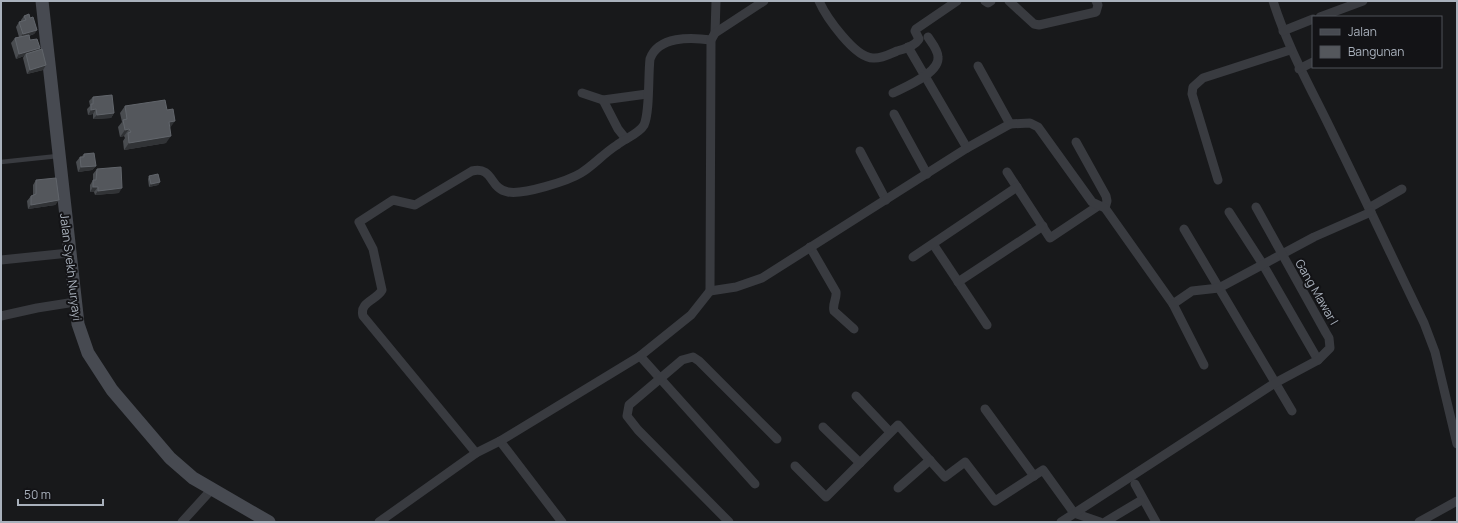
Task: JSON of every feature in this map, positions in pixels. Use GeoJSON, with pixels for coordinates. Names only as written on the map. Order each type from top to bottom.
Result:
{"type":"FeatureCollection","features":[{"type":"Feature","properties":{"kind":"main road","name":"Jalan Syekh Nuryayi"},"geometry":{"type":"LineString","coordinates":[[42,1],[75,302],[78,324],[88,353],[112,390],[170,458],[193,478],[269,522]]}},
{"type":"Feature","properties":{"kind":"street"},"geometry":{"type":"LineString","coordinates":[[379,522],[476,453],[500,441],[640,356],[691,315],[710,291],[713,36],[716,1]]}},
{"type":"Feature","properties":{"kind":"street"},"geometry":{"type":"LineString","coordinates":[[476,453],[363,316],[362,311],[364,306],[380,295],[382,290],[373,249],[359,222],[392,200],[415,205],[472,171],[486,171],[503,191],[509,193],[541,187],[580,174],[641,129],[644,124],[652,51],[657,47],[684,38],[713,36],[764,1]]}},
{"type":"Feature","properties":{"kind":"street"},"geometry":{"type":"LineString","coordinates":[[820,1],[834,28],[860,54],[874,58],[908,47],[918,41],[915,31],[916,29],[957,1]]}},
{"type":"Feature","properties":{"kind":"street"},"geometry":{"type":"LineString","coordinates":[[986,1],[988,3],[991,1]]}},
{"type":"Feature","properties":{"kind":"street"},"geometry":{"type":"LineString","coordinates":[[1009,1],[1034,24],[1039,25],[1096,12],[1098,5],[1096,1]]}},
{"type":"Feature","properties":{"kind":"street"},"geometry":{"type":"LineString","coordinates":[[1273,1],[1290,50],[1321,110],[1424,323],[1435,352],[1457,444]]}},
{"type":"Feature","properties":{"kind":"street"},"geometry":{"type":"LineString","coordinates":[[1323,16],[1363,1]]}},
{"type":"Feature","properties":{"kind":"street"},"geometry":{"type":"LineString","coordinates":[[1283,31],[1312,19]]}},
{"type":"Feature","properties":{"kind":"street"},"geometry":{"type":"LineString","coordinates":[[893,93],[916,82],[935,68],[939,58],[936,50],[928,38]]}},
{"type":"Feature","properties":{"kind":"street"},"geometry":{"type":"LineString","coordinates":[[908,47],[967,148]]}},
{"type":"Feature","properties":{"kind":"street"},"geometry":{"type":"LineString","coordinates":[[1218,180],[1192,94],[1193,87],[1203,78],[1290,50]]}},
{"type":"Feature","properties":{"kind":"street"},"geometry":{"type":"LineString","coordinates":[[1299,69],[1312,62]]}},
{"type":"Feature","properties":{"kind":"street"},"geometry":{"type":"LineString","coordinates":[[978,66],[1010,124]]}},
{"type":"Feature","properties":{"kind":"street"},"geometry":{"type":"LineString","coordinates":[[582,93],[594,99],[603,100],[647,94]]}},
{"type":"Feature","properties":{"kind":"street"},"geometry":{"type":"LineString","coordinates":[[603,100],[618,129],[626,139]]}},
{"type":"Feature","properties":{"kind":"street"},"geometry":{"type":"LineString","coordinates":[[894,114],[928,174]]}},
{"type":"Feature","properties":{"kind":"street"},"geometry":{"type":"LineString","coordinates":[[710,291],[753,282],[784,265],[967,148],[1010,124],[1030,123],[1038,127],[1092,202],[1102,207],[1173,304],[1204,365]]}},
{"type":"Feature","properties":{"kind":"street"},"geometry":{"type":"LineString","coordinates":[[1007,172],[1050,238],[1102,207],[1107,201],[1106,196],[1076,142]]}},
{"type":"Feature","properties":{"kind":"street"},"geometry":{"type":"LineString","coordinates":[[860,151],[886,200]]}},
{"type":"Feature","properties":{"kind":"street"},"geometry":{"type":"LineString","coordinates":[[913,257],[1017,187]]}},
{"type":"Feature","properties":{"kind":"street"},"geometry":{"type":"LineString","coordinates":[[1173,304],[1192,291],[1219,288],[1262,263],[1370,210],[1402,189]]}},
{"type":"Feature","properties":{"kind":"street","name":"Gang Mawar I"},"geometry":{"type":"LineString","coordinates":[[1256,207],[1330,342],[1330,348],[1318,360]]}},
{"type":"Feature","properties":{"kind":"street"},"geometry":{"type":"LineString","coordinates":[[1061,522],[1275,383],[1318,360],[1262,263],[1229,212]]}},
{"type":"Feature","properties":{"kind":"street"},"geometry":{"type":"LineString","coordinates":[[958,282],[1043,226]]}},
{"type":"Feature","properties":{"kind":"street"},"geometry":{"type":"LineString","coordinates":[[1184,229],[1292,411]]}},
{"type":"Feature","properties":{"kind":"street"},"geometry":{"type":"LineString","coordinates":[[933,244],[987,325]]}},
{"type":"Feature","properties":{"kind":"street"},"geometry":{"type":"LineString","coordinates":[[810,247],[836,292],[837,296],[833,304],[834,311],[854,329]]}},
{"type":"Feature","properties":{"kind":"street"},"geometry":{"type":"LineString","coordinates":[[1,260],[69,254]]}},
{"type":"Feature","properties":{"kind":"street"},"geometry":{"type":"LineString","coordinates":[[1,316],[75,302]]}},
{"type":"Feature","properties":{"kind":"street"},"geometry":{"type":"LineString","coordinates":[[640,356],[755,484]]}},
{"type":"Feature","properties":{"kind":"street"},"geometry":{"type":"LineString","coordinates":[[729,522],[638,430],[627,416],[629,405],[682,360],[693,357],[699,361],[777,439]]}},
{"type":"Feature","properties":{"kind":"street"},"geometry":{"type":"LineString","coordinates":[[856,396],[890,432]]}},
{"type":"Feature","properties":{"kind":"street"},"geometry":{"type":"LineString","coordinates":[[985,409],[1034,476]]}},
{"type":"Feature","properties":{"kind":"street"},"geometry":{"type":"LineString","coordinates":[[795,466],[826,497],[898,425],[945,477],[965,462],[995,501],[1043,470],[1074,514],[1100,522]]}},
{"type":"Feature","properties":{"kind":"street"},"geometry":{"type":"LineString","coordinates":[[823,427],[860,463]]}},
{"type":"Feature","properties":{"kind":"street"},"geometry":{"type":"LineString","coordinates":[[500,441],[562,522]]}},
{"type":"Feature","properties":{"kind":"street"},"geometry":{"type":"LineString","coordinates":[[898,488],[930,460]]}},
{"type":"Feature","properties":{"kind":"street"},"geometry":{"type":"LineString","coordinates":[[1135,484],[1156,522]]}},
{"type":"Feature","properties":{"kind":"street"},"geometry":{"type":"LineString","coordinates":[[182,522],[212,490]]}},
{"type":"Feature","properties":{"kind":"street"},"geometry":{"type":"LineString","coordinates":[[1105,522],[1140,501]]}},
{"type":"Feature","properties":{"kind":"street"},"geometry":{"type":"LineString","coordinates":[[1420,522],[1457,501]]}},
{"type":"Feature","properties":{"kind":"lane"},"geometry":{"type":"LineString","coordinates":[[1,162],[58,156]]}},
{"type":"Feature","properties":{"kind":"building"},"geometry":{"type":"Polygon","coordinates":[[[29,14],[30,18],[33,17],[37,30],[23,34],[19,22],[26,20],[24,16],[29,14]]]}},
{"type":"Feature","properties":{"kind":"building"},"geometry":{"type":"Polygon","coordinates":[[[29,35],[30,40],[37,39],[40,48],[19,54],[15,38],[29,35]]]}},
{"type":"Feature","properties":{"kind":"building"},"geometry":{"type":"Polygon","coordinates":[[[42,49],[46,65],[30,70],[26,54],[42,49]]]}},
{"type":"Feature","properties":{"kind":"building"},"geometry":{"type":"Polygon","coordinates":[[[112,95],[114,113],[97,115],[96,109],[91,110],[93,97],[112,95]]]}},
{"type":"Feature","properties":{"kind":"building"},"geometry":{"type":"Polygon","coordinates":[[[165,100],[167,110],[173,109],[175,121],[169,122],[171,136],[129,143],[128,133],[131,132],[129,129],[125,130],[123,120],[127,119],[125,106],[165,100]]]}},
{"type":"Feature","properties":{"kind":"building"},"geometry":{"type":"Polygon","coordinates":[[[94,153],[96,166],[81,167],[80,157],[84,157],[84,154],[94,153]]]}},
{"type":"Feature","properties":{"kind":"building"},"geometry":{"type":"Polygon","coordinates":[[[121,167],[122,188],[98,191],[98,187],[93,187],[93,180],[96,180],[97,169],[121,167]]]}},
{"type":"Feature","properties":{"kind":"building"},"geometry":{"type":"Polygon","coordinates":[[[158,174],[160,182],[151,184],[149,176],[158,174]]]}},
{"type":"Feature","properties":{"kind":"building"},"geometry":{"type":"Polygon","coordinates":[[[56,178],[59,200],[31,205],[31,196],[36,194],[36,180],[56,178]]]}}]}
